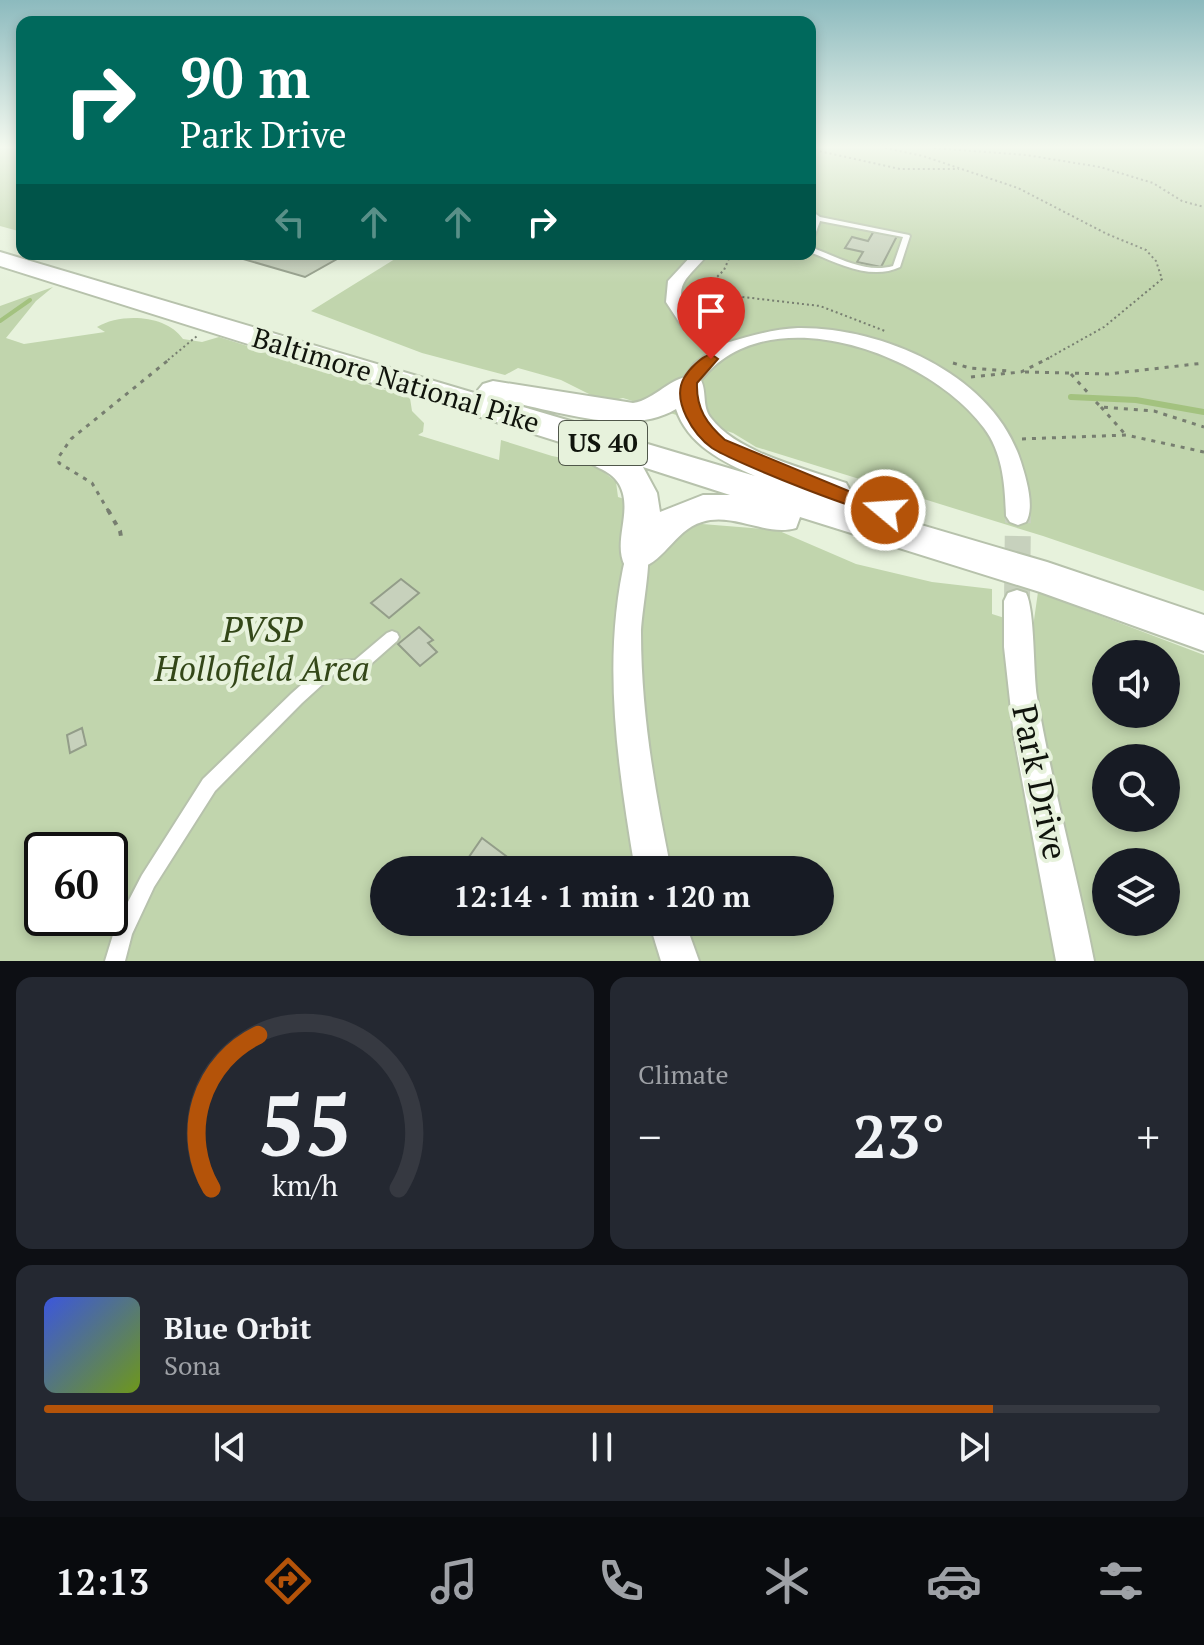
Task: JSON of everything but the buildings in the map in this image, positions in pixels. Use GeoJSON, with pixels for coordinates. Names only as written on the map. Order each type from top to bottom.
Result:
{"type":"FeatureCollection","features":[{"type":"Feature","properties":{"kind":"main road","name":"Baltimore National Pike"},"geometry":{"type":"LineString","coordinates":[[0,259],[212,324],[857,502],[1111,578],[1204,611]]}},
{"type":"Feature","properties":{"kind":"main road","name":"Baltimore National Pike"},"geometry":{"type":"LineString","coordinates":[[39,260],[1047,578],[1204,633]]}},
{"type":"Feature","properties":{"kind":"main road"},"geometry":{"type":"LineString","coordinates":[[469,394],[635,413],[662,406],[689,383]]}},
{"type":"Feature","properties":{"kind":"main road"},"geometry":{"type":"LineString","coordinates":[[689,383],[691,411],[700,427],[719,444],[857,502]]}},
{"type":"Feature","properties":{"kind":"main road"},"geometry":{"type":"LineString","coordinates":[[469,394],[527,431],[604,456],[624,466],[641,489],[642,527],[638,555]]}},
{"type":"Feature","properties":{"kind":"main road"},"geometry":{"type":"LineString","coordinates":[[638,555],[657,531],[679,516],[698,508],[723,506],[856,535],[930,542]]}},
{"type":"Feature","properties":{"kind":"street"},"geometry":{"type":"LineString","coordinates":[[695,260],[676,281],[674,302],[689,324],[725,351]]}},
{"type":"Feature","properties":{"kind":"street"},"geometry":{"type":"LineString","coordinates":[[689,383],[701,366],[725,351],[777,333],[829,335],[893,353],[947,380],[980,409],[1001,439],[1014,476],[1018,516]]}},
{"type":"Feature","properties":{"kind":"street"},"geometry":{"type":"LineString","coordinates":[[638,555],[630,581],[628,662],[633,749],[651,856]]}},
{"type":"Feature","properties":{"kind":"street","name":"Park Drive"},"geometry":{"type":"LineString","coordinates":[[1017,601],[1016,640],[1023,714],[1066,903],[1075,961]]}},
{"type":"Feature","properties":{"kind":"street"},"geometry":{"type":"LineString","coordinates":[[672,936],[680,961]]}},
{"type":"Feature","properties":{"kind":"lane"},"geometry":{"type":"LineString","coordinates":[[816,224],[818,219],[907,236],[896,267],[890,269],[860,267],[816,251]]}},
{"type":"Feature","properties":{"kind":"lane"},"geometry":{"type":"LineString","coordinates":[[115,961],[123,932],[148,881],[209,785],[332,667],[358,666],[392,637]]}},
{"type":"Feature","properties":{"kind":"path"},"geometry":{"type":"LineString","coordinates":[[1021,372],[1104,327],[1162,279],[1156,261],[1146,250],[1107,234],[1027,193]]}},
{"type":"Feature","properties":{"kind":"path"},"geometry":{"type":"LineString","coordinates":[[1169,193],[1182,201],[1204,207]]}},
{"type":"Feature","properties":{"kind":"path"},"geometry":{"type":"LineString","coordinates":[[122,542],[97,489],[58,458],[71,439],[212,324]]}},
{"type":"Feature","properties":{"kind":"path"},"geometry":{"type":"LineString","coordinates":[[947,380],[1021,372],[1108,374],[1204,363]]}},
{"type":"Feature","properties":{"kind":"path"},"geometry":{"type":"LineString","coordinates":[[1071,374],[1089,394]]}},
{"type":"Feature","properties":{"kind":"path"},"geometry":{"type":"LineString","coordinates":[[1096,402],[1126,435]]}},
{"type":"Feature","properties":{"kind":"path"},"geometry":{"type":"LineString","coordinates":[[1101,407],[1133,408],[1179,416],[1204,427]]}},
{"type":"Feature","properties":{"kind":"path"},"geometry":{"type":"LineString","coordinates":[[1001,439],[1126,435],[1204,452]]}},
{"type":"Feature","properties":{"kind":"green space"},"geometry":{"type":"Polygon","coordinates":[[[0,193],[16,193],[16,230],[0,226],[0,193]]]}},
{"type":"Feature","properties":{"kind":"green space"},"geometry":{"type":"Polygon","coordinates":[[[816,193],[1204,193],[1204,591],[1043,536],[756,447],[733,433],[623,398],[605,402],[561,380],[518,368],[505,375],[422,353],[311,311],[393,260],[816,260],[816,193]]]}},
{"type":"Feature","properties":{"kind":"green space","name":"PVSP Hollofield Area"},"geometry":{"type":"Polygon","coordinates":[[[53,287],[36,301],[6,338],[24,344],[105,332],[97,327],[130,318],[166,325],[183,339],[202,342],[219,337],[410,398],[412,411],[424,423],[423,432],[418,435],[499,460],[501,440],[552,456],[594,464],[616,482],[618,497],[702,524],[777,530],[856,564],[932,582],[992,589],[992,614],[1033,627],[1038,592],[1164,640],[1092,640],[1092,728],[1180,728],[1180,646],[1204,655],[1204,961],[0,961],[0,306],[53,287]]]}},
{"type":"Feature","properties":{"kind":"waterway"},"geometry":{"type":"LineString","coordinates":[[0,321],[30,300]]}},
{"type":"Feature","properties":{"kind":"waterway"},"geometry":{"type":"LineString","coordinates":[[1071,397],[1136,400],[1204,412]]}},
{"type":"Feature","properties":{"kind":"tunnel"},"geometry":{"type":"LineString","coordinates":[[1017,601],[1018,516]]}},
{"type":"Feature","properties":{"kind":"route"},"geometry":{"type":"LineString","coordinates":[[711,359],[693,375],[688,398],[700,427],[719,444],[857,502],[885,510]]}}]}
